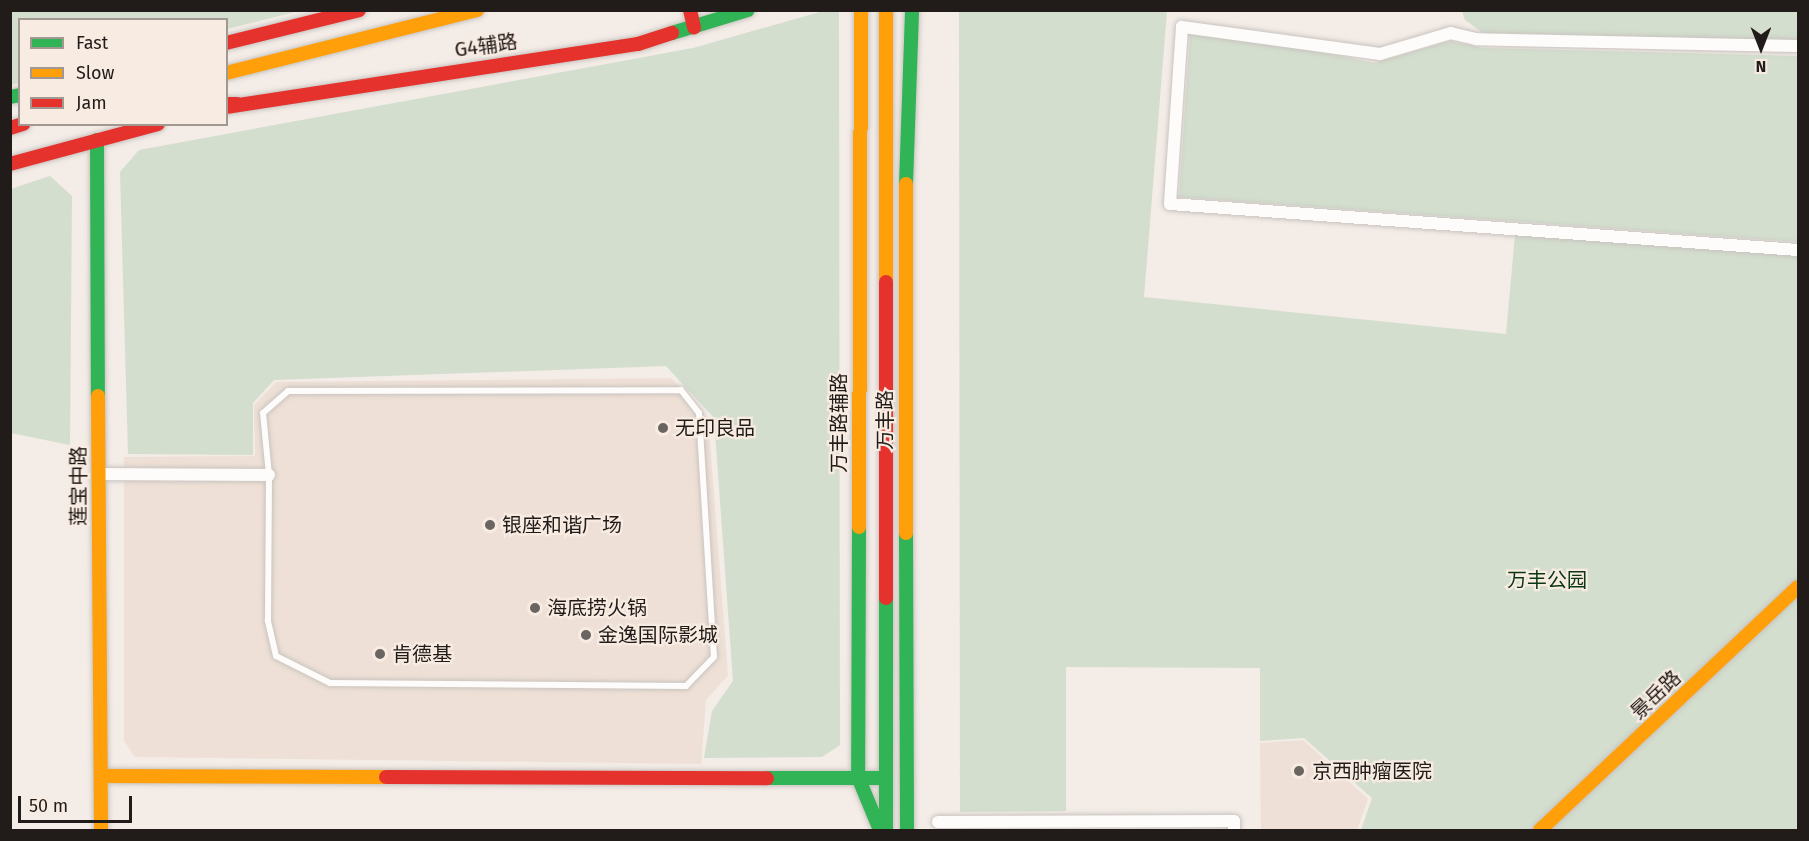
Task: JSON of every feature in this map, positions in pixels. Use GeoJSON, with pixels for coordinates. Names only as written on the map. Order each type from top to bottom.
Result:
{"type":"FeatureCollection","features":[{"type":"Feature","properties":{"kind":"main road"},"geometry":{"type":"LineString","coordinates":[[228,43],[359,10]]}},
{"type":"Feature","properties":{"kind":"main road"},"geometry":{"type":"LineString","coordinates":[[228,72],[477,10]]}},
{"type":"Feature","properties":{"kind":"main road"},"geometry":{"type":"LineString","coordinates":[[690,10],[694,28]]}},
{"type":"Feature","properties":{"kind":"main road","name":"G4辅路"},"geometry":{"type":"LineString","coordinates":[[230,105],[638,44],[748,10]]}},
{"type":"Feature","properties":{"kind":"main road","name":"万丰路辅路"},"geometry":{"type":"LineString","coordinates":[[861,10],[858,777],[880,831]]}},
{"type":"Feature","properties":{"kind":"main road","name":"万丰路"},"geometry":{"type":"LineString","coordinates":[[886,10],[886,831]]}},
{"type":"Feature","properties":{"kind":"main road","name":"万丰路"},"geometry":{"type":"LineString","coordinates":[[907,831],[904,232],[912,10]]}},
{"type":"Feature","properties":{"kind":"main road"},"geometry":{"type":"LineString","coordinates":[[10,164],[150,126]]}},
{"type":"Feature","properties":{"kind":"main road","name":"莲宝中路"},"geometry":{"type":"LineString","coordinates":[[97,140],[101,831]]}},
{"type":"Feature","properties":{"kind":"main road","name":"景岳路"},"geometry":{"type":"LineString","coordinates":[[1540,831],[1798,587]]}},
{"type":"Feature","properties":{"kind":"main road"},"geometry":{"type":"LineString","coordinates":[[101,776],[886,778]]}},
{"type":"Feature","properties":{"kind":"street"},"geometry":{"type":"LineString","coordinates":[[1798,46],[1476,39],[1451,33],[1380,54],[1182,27],[1170,204],[1798,250]]}},
{"type":"Feature","properties":{"kind":"street"},"geometry":{"type":"LineString","coordinates":[[99,474],[269,475]]}},
{"type":"Feature","properties":{"kind":"street"},"geometry":{"type":"LineString","coordinates":[[938,822],[1234,821],[1234,831]]}},
{"type":"Feature","properties":{"kind":"lane"},"geometry":{"type":"LineString","coordinates":[[681,390],[699,413],[714,657],[686,686],[330,684],[276,656],[268,620],[269,475],[263,413],[288,391],[681,390]]}},
{"type":"Feature","properties":{"kind":"shaded area","name":"银座和谐广场"},"geometry":{"type":"Polygon","coordinates":[[[671,378],[708,418],[728,675],[706,700],[701,764],[135,757],[124,741],[124,457],[255,456],[254,405],[276,382],[671,378]]]}},
{"type":"Feature","properties":{"kind":"shaded area","name":"京西肿瘤医院"},"geometry":{"type":"Polygon","coordinates":[[[1303,740],[1368,799],[1357,830],[1261,830],[1260,743],[1303,740]]]}},
{"type":"Feature","properties":{"kind":"green space"},"geometry":{"type":"Polygon","coordinates":[[[11,10],[299,10],[228,29],[228,18],[18,18],[18,83],[11,85],[11,10]]]}},
{"type":"Feature","properties":{"kind":"green space"},"geometry":{"type":"Polygon","coordinates":[[[827,10],[839,11],[840,745],[822,757],[704,758],[712,711],[733,681],[714,418],[666,366],[274,380],[253,403],[253,455],[128,454],[120,172],[139,150],[693,48],[827,10]]]}},
{"type":"Feature","properties":{"kind":"green space","name":"万丰公园"},"geometry":{"type":"Polygon","coordinates":[[[959,11],[1167,11],[1144,297],[1506,334],[1515,235],[1798,255],[1798,830],[1361,830],[1372,798],[1304,738],[1260,741],[1260,668],[1066,667],[1066,811],[960,812],[959,11]]]}},
{"type":"Feature","properties":{"kind":"green space"},"geometry":{"type":"Polygon","coordinates":[[[1462,11],[1798,11],[1798,41],[1483,33],[1465,20],[1462,11]]]}},
{"type":"Feature","properties":{"kind":"green space"},"geometry":{"type":"Polygon","coordinates":[[[1190,35],[1277,43],[1374,63],[1450,41],[1482,48],[1798,56],[1798,242],[1179,197],[1190,35]]]}},
{"type":"Feature","properties":{"kind":"green space"},"geometry":{"type":"Polygon","coordinates":[[[50,176],[72,196],[70,445],[11,433],[11,189],[50,176]]]}},
{"type":"Feature","properties":{"kind":"traffic: fast"},"geometry":{"type":"LineString","coordinates":[[672,33],[748,10]]}},
{"type":"Feature","properties":{"kind":"traffic: fast"},"geometry":{"type":"LineString","coordinates":[[906,184],[912,10]]}},
{"type":"Feature","properties":{"kind":"traffic: fast"},"geometry":{"type":"LineString","coordinates":[[10,97],[18,95]]}},
{"type":"Feature","properties":{"kind":"traffic: fast"},"geometry":{"type":"LineString","coordinates":[[97,140],[98,396]]}},
{"type":"Feature","properties":{"kind":"traffic: fast"},"geometry":{"type":"LineString","coordinates":[[859,527],[858,777],[880,830]]}},
{"type":"Feature","properties":{"kind":"traffic: fast"},"geometry":{"type":"LineString","coordinates":[[906,533],[907,830]]}},
{"type":"Feature","properties":{"kind":"traffic: fast"},"geometry":{"type":"LineString","coordinates":[[886,598],[886,830]]}},
{"type":"Feature","properties":{"kind":"traffic: fast"},"geometry":{"type":"LineString","coordinates":[[767,778],[886,778]]}},
{"type":"Feature","properties":{"kind":"traffic: slow"},"geometry":{"type":"LineString","coordinates":[[228,72],[477,10]]}},
{"type":"Feature","properties":{"kind":"traffic: slow"},"geometry":{"type":"LineString","coordinates":[[859,527],[861,10]]}},
{"type":"Feature","properties":{"kind":"traffic: slow"},"geometry":{"type":"LineString","coordinates":[[886,10],[886,282]]}},
{"type":"Feature","properties":{"kind":"traffic: slow"},"geometry":{"type":"LineString","coordinates":[[906,184],[906,533]]}},
{"type":"Feature","properties":{"kind":"traffic: slow"},"geometry":{"type":"LineString","coordinates":[[98,396],[101,830]]}},
{"type":"Feature","properties":{"kind":"traffic: slow"},"geometry":{"type":"LineString","coordinates":[[1540,830],[1798,587]]}},
{"type":"Feature","properties":{"kind":"traffic: slow"},"geometry":{"type":"LineString","coordinates":[[101,776],[386,777]]}},
{"type":"Feature","properties":{"kind":"traffic: jam"},"geometry":{"type":"LineString","coordinates":[[228,43],[359,10]]}},
{"type":"Feature","properties":{"kind":"traffic: jam"},"geometry":{"type":"LineString","coordinates":[[690,10],[694,28]]}},
{"type":"Feature","properties":{"kind":"traffic: jam"},"geometry":{"type":"LineString","coordinates":[[228,107],[638,44],[672,33]]}},
{"type":"Feature","properties":{"kind":"traffic: jam"},"geometry":{"type":"LineString","coordinates":[[228,104],[237,104]]}},
{"type":"Feature","properties":{"kind":"traffic: jam"},"geometry":{"type":"LineString","coordinates":[[10,128],[18,126]]}},
{"type":"Feature","properties":{"kind":"traffic: jam"},"geometry":{"type":"LineString","coordinates":[[10,164],[151,126]]}},
{"type":"Feature","properties":{"kind":"traffic: jam"},"geometry":{"type":"LineString","coordinates":[[886,282],[886,598]]}},
{"type":"Feature","properties":{"kind":"traffic: jam"},"geometry":{"type":"LineString","coordinates":[[386,777],[767,778]]}},
{"type":"Feature","properties":{"kind":"place","name":"无印良品"},"geometry":{"type":"Point","coordinates":[663,428]}},
{"type":"Feature","properties":{"kind":"place","name":"银座和谐广场"},"geometry":{"type":"Point","coordinates":[490,525]}},
{"type":"Feature","properties":{"kind":"place","name":"海底捞火锅"},"geometry":{"type":"Point","coordinates":[535,608]}},
{"type":"Feature","properties":{"kind":"place","name":"金逸国际影城"},"geometry":{"type":"Point","coordinates":[586,635]}},
{"type":"Feature","properties":{"kind":"place","name":"肯德基"},"geometry":{"type":"Point","coordinates":[380,654]}},
{"type":"Feature","properties":{"kind":"place","name":"京西肿瘤医院"},"geometry":{"type":"Point","coordinates":[1299,771]}}]}
